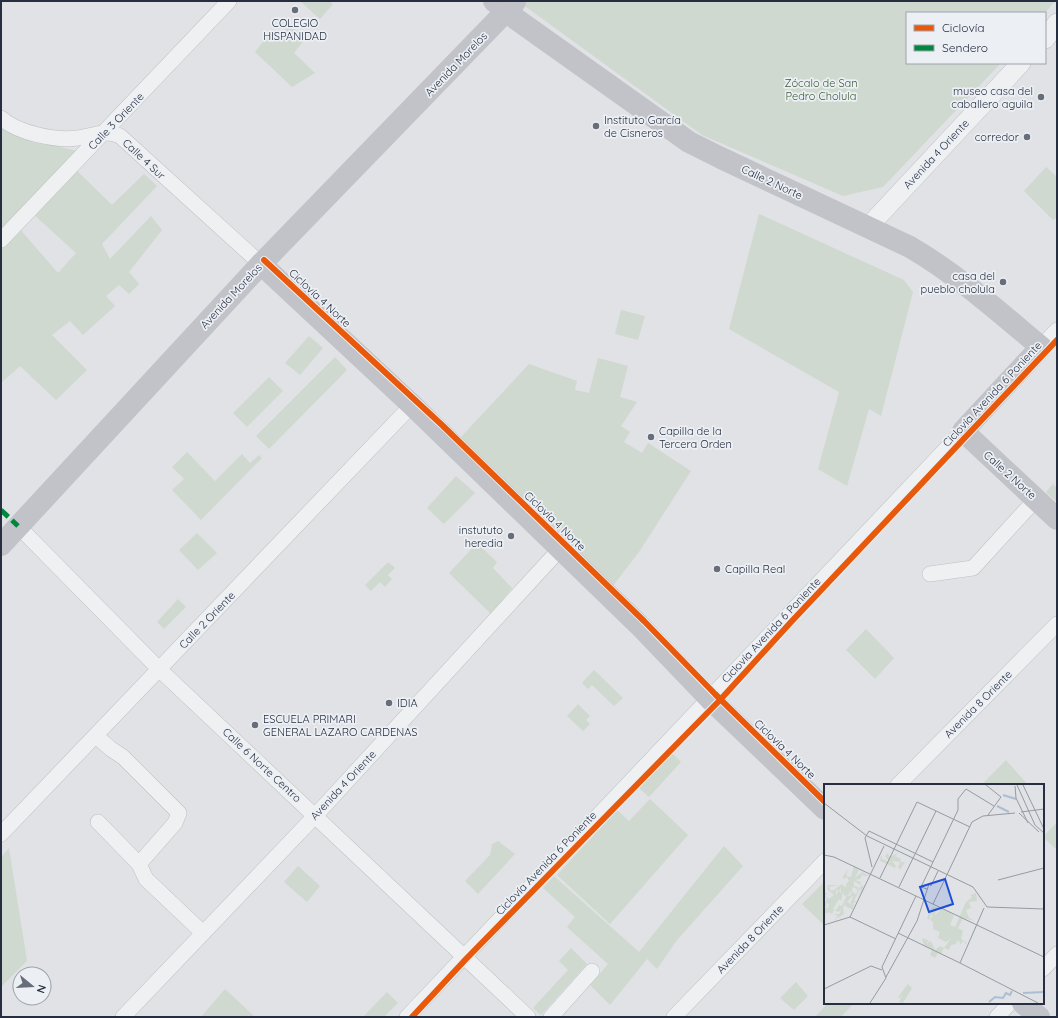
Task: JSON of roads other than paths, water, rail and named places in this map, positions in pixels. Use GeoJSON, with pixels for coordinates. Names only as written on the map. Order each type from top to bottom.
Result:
{"type":"FeatureCollection","features":[{"type":"Feature","properties":{"kind":"main road","name":"Calle 2 Norte"},"geometry":{"type":"LineString","coordinates":[[505,5],[690,142],[910,246],[934,261],[1041,347]]}},
{"type":"Feature","properties":{"kind":"main road","name":"Avenida Morelos"},"geometry":{"type":"LineString","coordinates":[[1,545],[260,264],[505,5]]}},
{"type":"Feature","properties":{"kind":"main road"},"geometry":{"type":"LineString","coordinates":[[260,264],[412,405],[639,625],[710,699],[824,808]]}},
{"type":"Feature","properties":{"kind":"main road"},"geometry":{"type":"LineString","coordinates":[[963,431],[1041,347]]}},
{"type":"Feature","properties":{"kind":"main road","name":"Calle 2 Norte"},"geometry":{"type":"LineString","coordinates":[[963,431],[1057,519]]}},
{"type":"Feature","properties":{"kind":"main road"},"geometry":{"type":"LineString","coordinates":[[1024,1004],[1039,1017]]}},
{"type":"Feature","properties":{"kind":"street","name":"Calle 3 Oriente"},"geometry":{"type":"LineString","coordinates":[[1,240],[229,1]]}},
{"type":"Feature","properties":{"kind":"street"},"geometry":{"type":"LineString","coordinates":[[1046,38],[1057,23]]}},
{"type":"Feature","properties":{"kind":"street","name":"Avenida 4 Oriente"},"geometry":{"type":"LineString","coordinates":[[868,227],[1020,64]]}},
{"type":"Feature","properties":{"kind":"street"},"geometry":{"type":"LineString","coordinates":[[1,118],[29,132],[49,137],[77,139],[105,132]]}},
{"type":"Feature","properties":{"kind":"street","name":"Calle 4 Sur"},"geometry":{"type":"LineString","coordinates":[[105,132],[120,136],[260,264]]}},
{"type":"Feature","properties":{"kind":"street"},"geometry":{"type":"LineString","coordinates":[[1041,347],[1057,330]]}},
{"type":"Feature","properties":{"kind":"street","name":"Calle 2 Oriente"},"geometry":{"type":"LineString","coordinates":[[1,834],[160,670],[412,405]]}},
{"type":"Feature","properties":{"kind":"street"},"geometry":{"type":"LineString","coordinates":[[407,1017],[963,431]]}},
{"type":"Feature","properties":{"kind":"street"},"geometry":{"type":"LineString","coordinates":[[930,574],[973,568],[1036,498]]}},
{"type":"Feature","properties":{"kind":"street","name":"Calle 6 Norte Centro"},"geometry":{"type":"LineString","coordinates":[[18,526],[160,670],[528,1017]]}},
{"type":"Feature","properties":{"kind":"street","name":"Avenida 4 Oriente"},"geometry":{"type":"LineString","coordinates":[[123,1017],[315,816],[560,549]]}},
{"type":"Feature","properties":{"kind":"street","name":"Avenida 8 Oriente"},"geometry":{"type":"LineString","coordinates":[[899,784],[1057,624]]}},
{"type":"Feature","properties":{"kind":"street"},"geometry":{"type":"LineString","coordinates":[[96,736],[123,757],[179,813],[175,823],[139,864]]}},
{"type":"Feature","properties":{"kind":"street"},"geometry":{"type":"LineString","coordinates":[[98,822],[139,864],[146,878],[203,933]]}},
{"type":"Feature","properties":{"kind":"street","name":"Avenida 8 Oriente"},"geometry":{"type":"LineString","coordinates":[[674,1017],[824,862]]}},
{"type":"Feature","properties":{"kind":"street"},"geometry":{"type":"LineString","coordinates":[[1044,968],[1057,954]]}},
{"type":"Feature","properties":{"kind":"street"},"geometry":{"type":"LineString","coordinates":[[551,1017],[592,971]]}},
{"type":"Feature","properties":{"kind":"street"},"geometry":{"type":"LineString","coordinates":[[997,1017],[1009,1004]]}},
{"type":"Feature","properties":{"kind":"place","name":"COLEGIO HISPANIDAD"},"geometry":{"type":"Point","coordinates":[295,10]}},
{"type":"Feature","properties":{"kind":"place","name":"museo casa del caballero aguila"},"geometry":{"type":"Point","coordinates":[1041,97]}},
{"type":"Feature","properties":{"kind":"place","name":"Instituto García de Cisneros"},"geometry":{"type":"Point","coordinates":[596,126]}},
{"type":"Feature","properties":{"kind":"place","name":"corredor"},"geometry":{"type":"Point","coordinates":[1027,137]}},
{"type":"Feature","properties":{"kind":"place","name":"casa del pueblo cholula"},"geometry":{"type":"Point","coordinates":[1003,282]}},
{"type":"Feature","properties":{"kind":"place","name":"Capilla de la Tercera Orden"},"geometry":{"type":"Point","coordinates":[651,437]}},
{"type":"Feature","properties":{"kind":"place","name":"instututo heredia"},"geometry":{"type":"Point","coordinates":[511,536]}},
{"type":"Feature","properties":{"kind":"place","name":"Capilla Real"},"geometry":{"type":"Point","coordinates":[717,569]}},
{"type":"Feature","properties":{"kind":"place","name":"IDIA"},"geometry":{"type":"Point","coordinates":[389,703]}},
{"type":"Feature","properties":{"kind":"place","name":"ESCUELA PRIMARI GENERAL LAZARO CARDENAS"},"geometry":{"type":"Point","coordinates":[255,725]}},
{"type":"Feature","properties":{"kind":"park label","name":"Zócalo de San Pedro Cholula"},"geometry":{"type":"Point","coordinates":[821,89]}}]}
